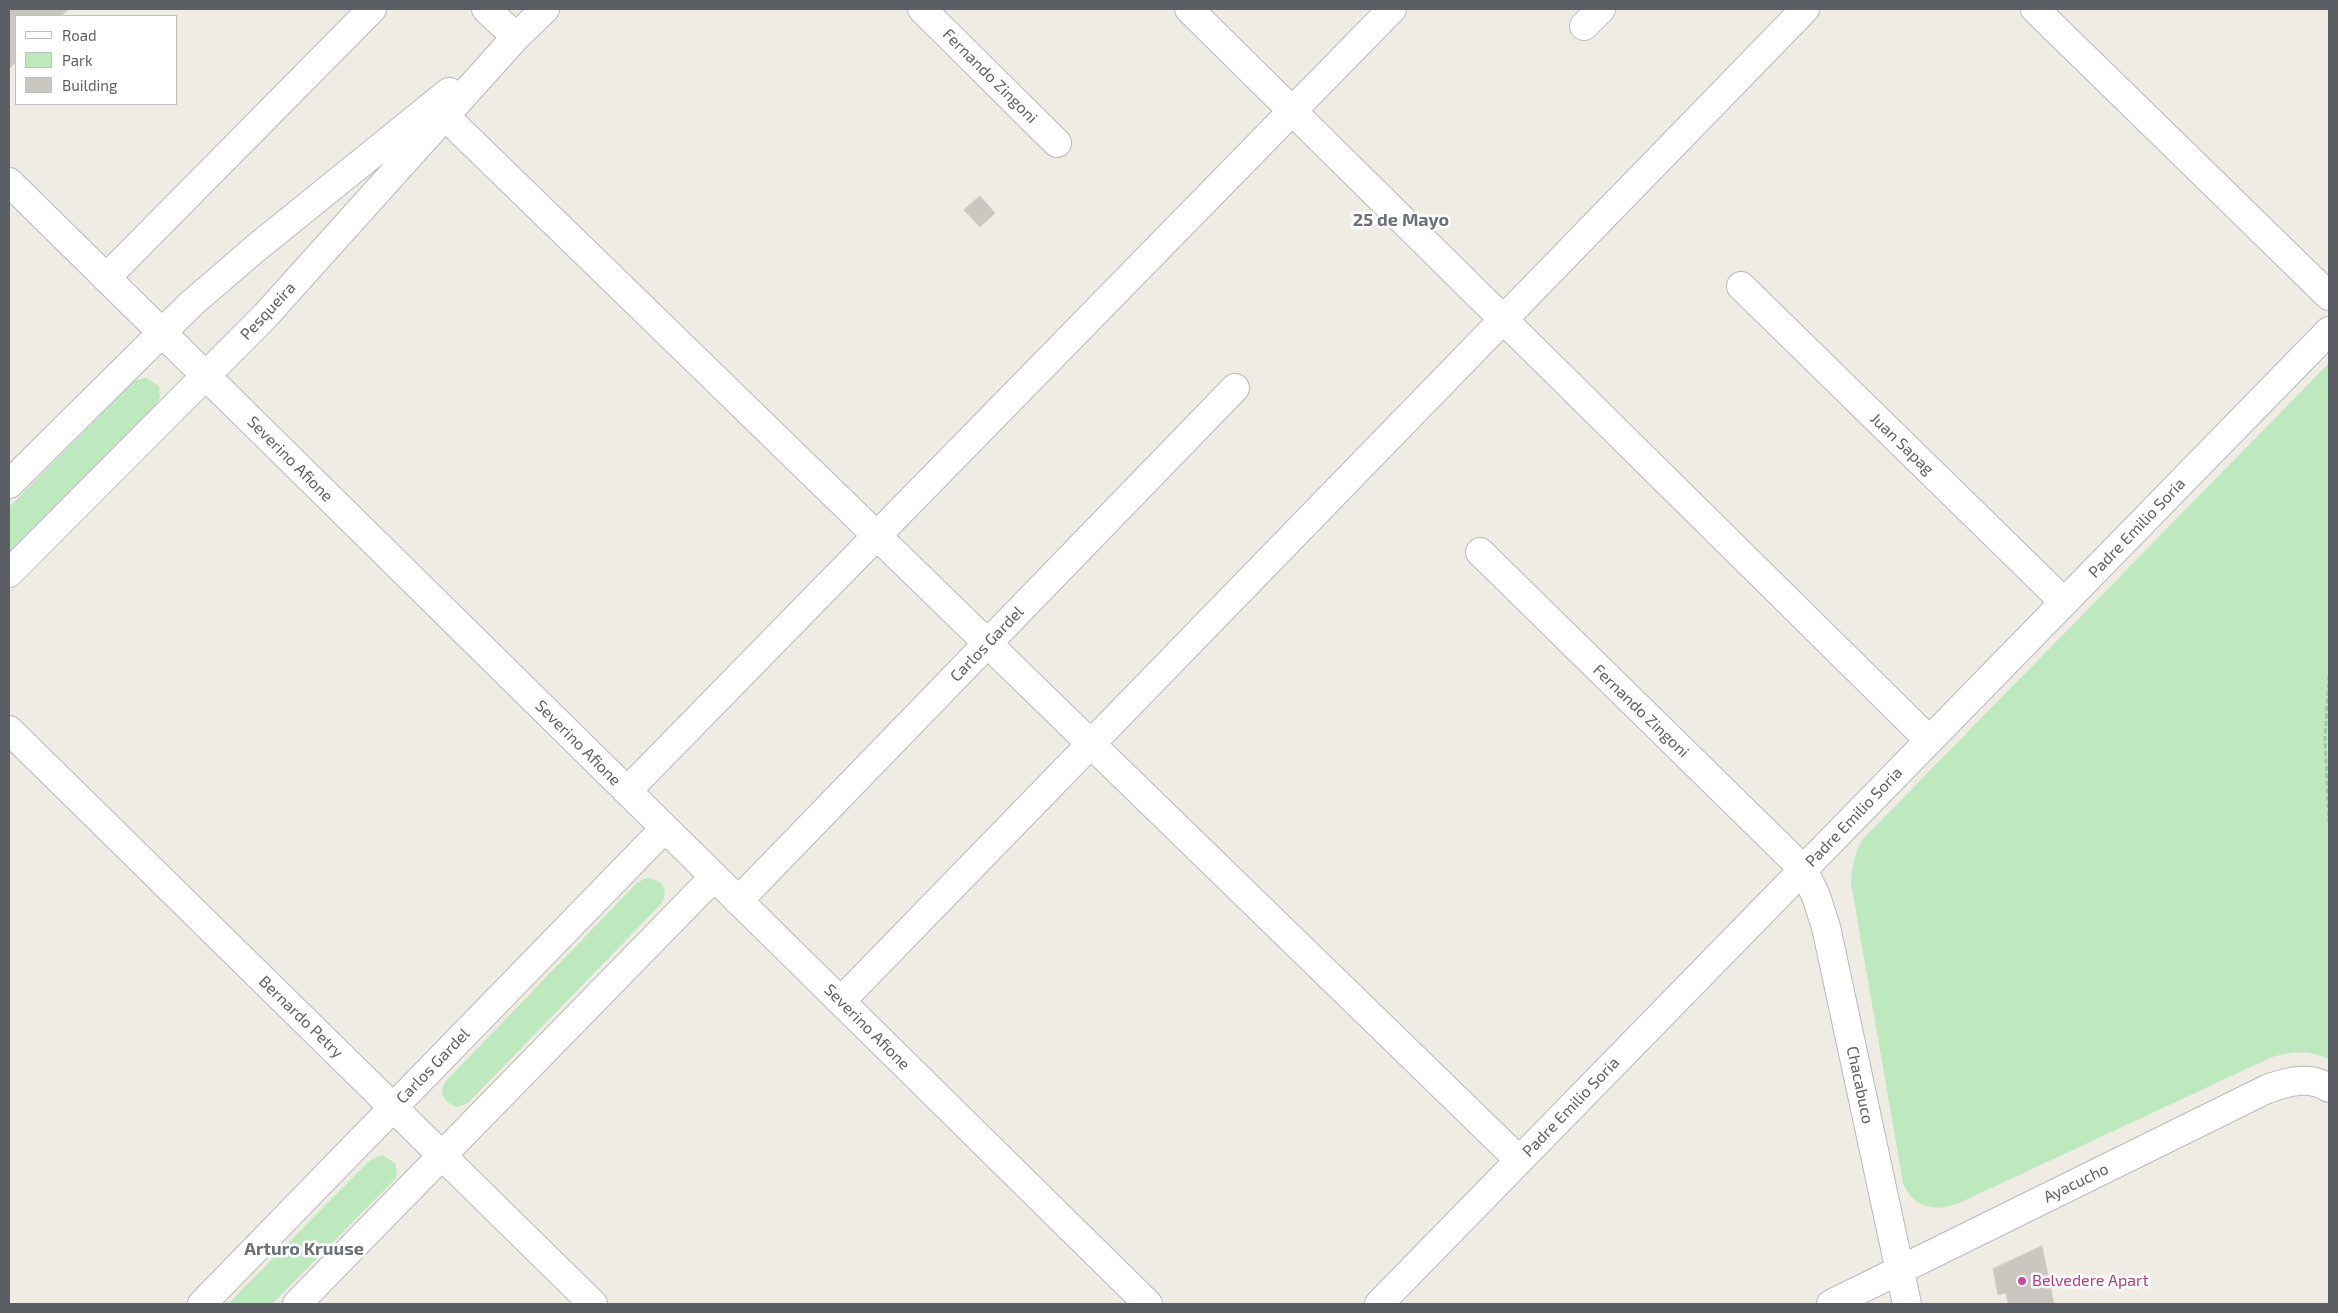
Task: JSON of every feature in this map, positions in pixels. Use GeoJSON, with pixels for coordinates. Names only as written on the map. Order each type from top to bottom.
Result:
{"type":"FeatureCollection","features":[{"type":"Feature","properties":{"kind":"street"},"geometry":{"type":"LineString","coordinates":[[106,278],[372,9]]}},
{"type":"Feature","properties":{"kind":"street"},"geometry":{"type":"LineString","coordinates":[[486,9],[516,37]]}},
{"type":"Feature","properties":{"kind":"street","name":"Pesqueira"},"geometry":{"type":"LineString","coordinates":[[9,573],[278,302],[516,37],[545,9]]}},
{"type":"Feature","properties":{"kind":"street","name":"Fernando Zingoni"},"geometry":{"type":"LineString","coordinates":[[922,9],[1057,143]]}},
{"type":"Feature","properties":{"kind":"street"},"geometry":{"type":"LineString","coordinates":[[1189,9],[1929,740]]}},
{"type":"Feature","properties":{"kind":"street"},"geometry":{"type":"LineString","coordinates":[[627,791],[1392,9]]}},
{"type":"Feature","properties":{"kind":"street"},"geometry":{"type":"LineString","coordinates":[[840,1001],[1805,9]]}},
{"type":"Feature","properties":{"kind":"street"},"geometry":{"type":"LineString","coordinates":[[2035,9],[2329,296]]}},
{"type":"Feature","properties":{"kind":"street","name":"Pesqueira"},"geometry":{"type":"LineString","coordinates":[[9,484],[161,332],[256,248],[516,37]]}},
{"type":"Feature","properties":{"kind":"street"},"geometry":{"type":"LineString","coordinates":[[445,116],[1519,1160]]}},
{"type":"Feature","properties":{"kind":"street","name":"Severino Afione"},"geometry":{"type":"LineString","coordinates":[[9,182],[1148,1304]]}},
{"type":"Feature","properties":{"kind":"street","name":"Juan Sapag"},"geometry":{"type":"LineString","coordinates":[[1741,286],[2064,602]]}},
{"type":"Feature","properties":{"kind":"street","name":"Padre Emilio Soria"},"geometry":{"type":"LineString","coordinates":[[1379,1304],[2329,331]]}},
{"type":"Feature","properties":{"kind":"street","name":"Carlos Gardel"},"geometry":{"type":"LineString","coordinates":[[738,901],[1236,388]]}},
{"type":"Feature","properties":{"kind":"street","name":"Fernando Zingoni"},"geometry":{"type":"LineString","coordinates":[[1480,552],[1803,869]]}},
{"type":"Feature","properties":{"kind":"street","name":"Bernardo Petry"},"geometry":{"type":"LineString","coordinates":[[9,730],[593,1304]]}},
{"type":"Feature","properties":{"kind":"street","name":"Carlos Gardel"},"geometry":{"type":"LineString","coordinates":[[202,1304],[665,828]]}},
{"type":"Feature","properties":{"kind":"street","name":"Chacabuco"},"geometry":{"type":"LineString","coordinates":[[1803,869],[1816,896],[1826,926],[1907,1304]]}},
{"type":"Feature","properties":{"kind":"street"},"geometry":{"type":"LineString","coordinates":[[297,1304],[714,877]]}},
{"type":"Feature","properties":{"kind":"street","name":"Ayacucho"},"geometry":{"type":"LineString","coordinates":[[1831,1304],[2267,1089],[2285,1082],[2305,1081],[2328,1087]]}},
{"type":"Feature","properties":{"kind":"path"},"geometry":{"type":"LineString","coordinates":[[2329,676],[2324,739],[2329,823]]}},
{"type":"Feature","properties":{"kind":"green space"},"geometry":{"type":"Polygon","coordinates":[[[2329,363],[2329,1060],[2308,1053],[2272,1057],[1957,1204],[1940,1207],[1925,1206],[1912,1198],[1903,1183],[1851,883],[1857,850],[1863,839],[2329,363]]]}},
{"type":"Feature","properties":{"kind":"green space"},"geometry":{"type":"Polygon","coordinates":[[[146,378],[159,386],[160,397],[155,406],[9,551],[9,507],[132,383],[146,378]]]}},
{"type":"Feature","properties":{"kind":"green space"},"geometry":{"type":"Polygon","coordinates":[[[646,878],[656,880],[663,887],[665,895],[660,905],[468,1103],[458,1107],[446,1101],[442,1090],[446,1081],[637,883],[646,878]]]}},
{"type":"Feature","properties":{"kind":"green space"},"geometry":{"type":"Polygon","coordinates":[[[382,1155],[395,1163],[397,1173],[395,1179],[272,1304],[228,1304],[369,1161],[382,1155]]]}},
{"type":"Feature","properties":{"kind":"building"},"geometry":{"type":"Polygon","coordinates":[[[9,9],[69,9],[62,15],[15,15],[15,63],[9,69],[9,9]]]}},
{"type":"Feature","properties":{"kind":"building"},"geometry":{"type":"Polygon","coordinates":[[[980,196],[995,213],[980,227],[964,210],[980,196]]]}},
{"type":"Feature","properties":{"kind":"building","name":"Belvedere Apart"},"geometry":{"type":"Polygon","coordinates":[[[2042,1246],[2054,1304],[2008,1304],[2006,1293],[1998,1295],[1993,1269],[2042,1246]]]}},
{"type":"Feature","properties":{"kind":"place","name":"Belvedere Apart"},"geometry":{"type":"Point","coordinates":[2022,1281]}},
{"type":"Feature","properties":{"kind":"district","name":"25 de Mayo"},"geometry":{"type":"Point","coordinates":[1401,220]}},
{"type":"Feature","properties":{"kind":"district","name":"Arturo Kruuse"},"geometry":{"type":"Point","coordinates":[304,1249]}}]}
